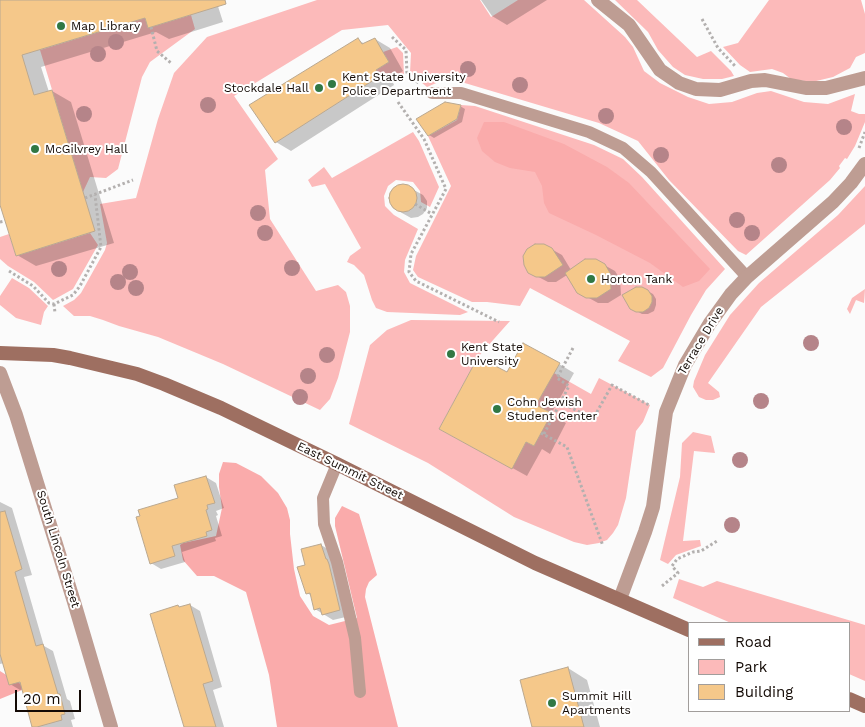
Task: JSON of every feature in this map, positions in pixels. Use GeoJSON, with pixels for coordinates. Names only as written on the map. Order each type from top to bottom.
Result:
{"type":"FeatureCollection","features":[{"type":"Feature","properties":{"kind":"main road","name":"East Summit Street"},"geometry":{"type":"LineString","coordinates":[[0,352],[53,355],[70,358],[137,374],[164,384],[221,408],[535,563],[688,630]]}},
{"type":"Feature","properties":{"kind":"main road"},"geometry":{"type":"LineString","coordinates":[[850,699],[865,706]]}},
{"type":"Feature","properties":{"kind":"street"},"geometry":{"type":"LineString","coordinates":[[598,0],[629,25],[660,70],[679,83],[696,89],[720,90],[751,81],[765,80],[806,88],[826,88],[865,78]]}},
{"type":"Feature","properties":{"kind":"street","name":"Terrace Drive"},"geometry":{"type":"LineString","coordinates":[[620,599],[646,532],[653,506],[666,412],[685,365],[710,323],[731,294],[747,277],[833,202],[851,183],[865,164]]}},
{"type":"Feature","properties":{"kind":"street","name":"South Lincoln Street"},"geometry":{"type":"LineString","coordinates":[[0,373],[19,425],[111,727]]}},
{"type":"Feature","properties":{"kind":"lane"},"geometry":{"type":"LineString","coordinates":[[432,94],[461,93],[589,132],[623,148],[651,172],[747,277]]}},
{"type":"Feature","properties":{"kind":"lane"},"geometry":{"type":"LineString","coordinates":[[337,464],[323,498],[324,524],[337,562],[355,638],[360,692]]}},
{"type":"Feature","properties":{"kind":"path"},"geometry":{"type":"LineString","coordinates":[[702,19],[718,48],[735,66]]}},
{"type":"Feature","properties":{"kind":"path"},"geometry":{"type":"LineString","coordinates":[[152,27],[157,51],[170,63]]}},
{"type":"Feature","properties":{"kind":"path"},"geometry":{"type":"LineString","coordinates":[[392,37],[406,50],[407,74],[432,94]]}},
{"type":"Feature","properties":{"kind":"path"},"geometry":{"type":"LineString","coordinates":[[398,102],[424,138],[446,188],[411,254],[409,272],[416,281],[499,322]]}},
{"type":"Feature","properties":{"kind":"path"},"geometry":{"type":"LineString","coordinates":[[85,198],[134,180]]}},
{"type":"Feature","properties":{"kind":"path"},"geometry":{"type":"LineString","coordinates":[[9,271],[33,286],[49,302],[54,304],[73,295],[80,286],[101,247],[95,195]]}},
{"type":"Feature","properties":{"kind":"path"},"geometry":{"type":"LineString","coordinates":[[415,204],[432,214]]}},
{"type":"Feature","properties":{"kind":"path"},"geometry":{"type":"LineString","coordinates":[[0,222],[5,221]]}},
{"type":"Feature","properties":{"kind":"path"},"geometry":{"type":"LineString","coordinates":[[54,304],[55,314]]}},
{"type":"Feature","properties":{"kind":"path"},"geometry":{"type":"LineString","coordinates":[[573,348],[557,378],[569,386],[543,433],[567,447],[603,546]]}},
{"type":"Feature","properties":{"kind":"path"},"geometry":{"type":"LineString","coordinates":[[560,402],[593,419],[612,386],[650,405]]}},
{"type":"Feature","properties":{"kind":"path"},"geometry":{"type":"LineString","coordinates":[[662,586],[678,573],[672,566],[677,559],[693,552],[701,551],[717,541]]}},
{"type":"Feature","properties":{"kind":"green space"},"geometry":{"type":"Polygon","coordinates":[[[317,0],[480,0],[491,17],[518,0],[584,0],[625,37],[633,47],[644,71],[660,83],[688,97],[709,104],[732,102],[757,93],[771,91],[804,102],[828,104],[855,94],[851,111],[865,114],[865,122],[855,146],[830,180],[746,255],[738,251],[669,180],[638,141],[599,123],[448,78],[427,87],[410,73],[411,53],[388,25],[342,30],[234,96],[278,159],[265,170],[270,219],[316,291],[338,285],[346,292],[350,306],[350,332],[338,378],[330,399],[320,410],[223,364],[158,337],[90,316],[74,316],[63,306],[74,300],[81,293],[105,250],[107,243],[100,204],[136,198],[158,119],[174,73],[207,37],[317,0]]]}},
{"type":"Feature","properties":{"kind":"green space"},"geometry":{"type":"Polygon","coordinates":[[[615,0],[637,0],[697,57],[711,51],[734,76],[722,79],[703,79],[685,75],[673,67],[658,50],[648,32],[615,0]]]}},
{"type":"Feature","properties":{"kind":"green space"},"geometry":{"type":"Polygon","coordinates":[[[769,0],[861,0],[865,14],[865,53],[856,57],[850,68],[833,77],[812,82],[791,79],[783,73],[772,69],[750,72],[740,65],[723,47],[738,43],[769,0]]]}},
{"type":"Feature","properties":{"kind":"green space"},"geometry":{"type":"Polygon","coordinates":[[[191,15],[195,29],[150,62],[142,77],[118,169],[106,178],[90,177],[83,192],[40,50],[145,18],[148,28],[191,15]]]}},
{"type":"Feature","properties":{"kind":"green space"},"geometry":{"type":"Polygon","coordinates":[[[397,47],[403,53],[404,75],[390,81],[380,76],[376,70],[389,62],[383,52],[397,47]]]}},
{"type":"Feature","properties":{"kind":"green space"},"geometry":{"type":"Polygon","coordinates":[[[461,105],[475,106],[594,145],[623,159],[642,177],[725,269],[706,290],[663,368],[651,377],[618,361],[630,341],[530,288],[520,306],[472,302],[418,277],[413,270],[416,256],[451,186],[428,136],[457,120],[461,105]]]}},
{"type":"Feature","properties":{"kind":"green space"},"geometry":{"type":"Polygon","coordinates":[[[413,132],[419,141],[439,187],[430,207],[421,202],[420,191],[413,182],[396,180],[388,186],[384,196],[385,206],[394,215],[418,229],[405,260],[404,272],[410,283],[468,312],[460,315],[387,312],[376,308],[364,275],[354,265],[347,262],[350,256],[361,248],[325,184],[312,187],[308,180],[324,167],[332,178],[413,132]]]}},
{"type":"Feature","properties":{"kind":"green space"},"geometry":{"type":"Polygon","coordinates":[[[865,186],[865,224],[761,307],[708,383],[719,392],[720,397],[706,400],[699,397],[693,387],[694,381],[705,355],[730,315],[759,283],[838,215],[865,186]]]}},
{"type":"Feature","properties":{"kind":"green space"},"geometry":{"type":"Polygon","coordinates":[[[90,233],[98,245],[73,289],[53,300],[34,282],[0,259],[0,237],[9,234],[16,256],[90,233]]]}},
{"type":"Feature","properties":{"kind":"green space"},"geometry":{"type":"Polygon","coordinates":[[[12,278],[29,288],[48,306],[44,312],[41,325],[16,318],[0,305],[0,296],[12,278]]]}},
{"type":"Feature","properties":{"kind":"green space"},"geometry":{"type":"Polygon","coordinates":[[[865,289],[864,303],[856,300],[850,314],[847,309],[852,298],[865,289]]]}},
{"type":"Feature","properties":{"kind":"green space"},"geometry":{"type":"Polygon","coordinates":[[[411,320],[510,321],[478,357],[439,429],[511,468],[526,442],[534,446],[551,413],[536,405],[554,373],[591,394],[599,378],[650,405],[643,422],[636,431],[626,498],[618,525],[607,540],[587,545],[574,542],[514,517],[428,463],[349,424],[370,345],[387,330],[411,320]]]}},
{"type":"Feature","properties":{"kind":"green space"},"geometry":{"type":"Polygon","coordinates":[[[693,432],[711,436],[715,453],[694,451],[683,541],[700,540],[701,546],[676,555],[668,564],[660,560],[680,477],[682,443],[693,432]]]}},
{"type":"Feature","properties":{"kind":"green space"},"geometry":{"type":"Polygon","coordinates":[[[679,579],[703,587],[717,581],[865,625],[865,681],[850,674],[850,622],[729,622],[673,598],[679,579]]]}},
{"type":"Feature","properties":{"kind":"shaded area"},"geometry":{"type":"Polygon","coordinates":[[[484,122],[504,122],[564,144],[607,167],[629,183],[710,269],[699,281],[683,287],[650,263],[549,213],[544,203],[542,186],[535,172],[510,168],[495,162],[482,151],[477,138],[484,122]]]}},
{"type":"Feature","properties":{"kind":"shaded area"},"geometry":{"type":"Polygon","coordinates":[[[223,462],[236,463],[261,476],[278,493],[287,508],[290,520],[294,569],[300,596],[313,616],[329,625],[357,618],[335,526],[335,518],[342,506],[359,514],[377,575],[369,582],[365,597],[398,727],[277,727],[269,675],[246,592],[214,576],[197,576],[183,560],[180,545],[216,536],[222,508],[219,474],[223,462]]]}},
{"type":"Feature","properties":{"kind":"shaded area"},"geometry":{"type":"Polygon","coordinates":[[[0,671],[27,688],[0,699],[0,671]]]}},
{"type":"Feature","properties":{"kind":"building","name":"McGilvrey Hall"},"geometry":{"type":"Polygon","coordinates":[[[0,0],[225,0],[226,4],[148,28],[145,18],[22,55],[34,95],[52,90],[95,231],[16,256],[0,205],[0,0]]]}},
{"type":"Feature","properties":{"kind":"building","name":"Stockdale Hall"},"geometry":{"type":"Polygon","coordinates":[[[358,38],[362,44],[375,38],[389,62],[376,70],[380,76],[275,143],[249,105],[358,38]]]}},
{"type":"Feature","properties":{"kind":"building"},"geometry":{"type":"Polygon","coordinates":[[[445,102],[461,105],[457,119],[428,136],[416,119],[445,102]]]}},
{"type":"Feature","properties":{"kind":"building"},"geometry":{"type":"Polygon","coordinates":[[[403,184],[413,188],[417,198],[413,208],[403,212],[393,208],[389,198],[393,188],[403,184]]]}},
{"type":"Feature","properties":{"kind":"building"},"geometry":{"type":"Polygon","coordinates":[[[535,244],[544,244],[552,248],[563,265],[545,277],[536,277],[528,273],[524,265],[523,256],[527,249],[535,244]]]}},
{"type":"Feature","properties":{"kind":"building","name":"Horton Tank"},"geometry":{"type":"Polygon","coordinates":[[[585,259],[596,259],[605,264],[610,273],[611,289],[597,298],[586,298],[577,293],[565,273],[585,259]]]}},
{"type":"Feature","properties":{"kind":"building"},"geometry":{"type":"Polygon","coordinates":[[[636,287],[648,290],[652,296],[649,308],[643,312],[636,312],[630,309],[622,295],[636,287]]]}},
{"type":"Feature","properties":{"kind":"building","name":"Cohn Jewish Student Center"},"geometry":{"type":"Polygon","coordinates":[[[523,343],[560,363],[536,405],[552,413],[534,446],[526,442],[512,469],[439,429],[478,357],[507,372],[523,343]]]}},
{"type":"Feature","properties":{"kind":"building"},"geometry":{"type":"Polygon","coordinates":[[[206,476],[215,503],[207,505],[208,509],[206,510],[212,530],[206,532],[207,536],[172,546],[175,556],[150,564],[136,517],[140,516],[138,510],[178,498],[174,485],[206,476]]]}},
{"type":"Feature","properties":{"kind":"building"},"geometry":{"type":"Polygon","coordinates":[[[5,511],[22,569],[15,572],[36,646],[43,644],[65,714],[61,715],[62,720],[37,727],[32,727],[20,682],[9,685],[0,654],[0,512],[5,511]]]}},
{"type":"Feature","properties":{"kind":"building"},"geometry":{"type":"Polygon","coordinates":[[[321,544],[329,564],[340,610],[322,615],[320,608],[314,610],[310,593],[306,594],[297,567],[305,565],[301,549],[321,544]]]}},
{"type":"Feature","properties":{"kind":"building"},"geometry":{"type":"Polygon","coordinates":[[[190,604],[213,681],[203,684],[216,727],[184,727],[150,614],[178,605],[179,607],[190,604]]]}},
{"type":"Feature","properties":{"kind":"building","name":"Summit Hill Apartments"},"geometry":{"type":"Polygon","coordinates":[[[568,667],[584,727],[532,727],[520,680],[568,667]]]}},
{"type":"Feature","properties":{"kind":"place","name":"Map Library"},"geometry":{"type":"Point","coordinates":[61,26]}},
{"type":"Feature","properties":{"kind":"place","name":"Kent State University Police Department"},"geometry":{"type":"Point","coordinates":[332,84]}},
{"type":"Feature","properties":{"kind":"place","name":"Stockdale Hall"},"geometry":{"type":"Point","coordinates":[319,88]}},
{"type":"Feature","properties":{"kind":"place","name":"McGilvrey Hall"},"geometry":{"type":"Point","coordinates":[35,149]}},
{"type":"Feature","properties":{"kind":"place","name":"Horton Tank"},"geometry":{"type":"Point","coordinates":[591,279]}},
{"type":"Feature","properties":{"kind":"place","name":"Kent State University"},"geometry":{"type":"Point","coordinates":[451,354]}},
{"type":"Feature","properties":{"kind":"place","name":"Cohn Jewish Student Center"},"geometry":{"type":"Point","coordinates":[497,409]}},
{"type":"Feature","properties":{"kind":"place","name":"Summit Hill Apartments"},"geometry":{"type":"Point","coordinates":[552,703]}}]}
